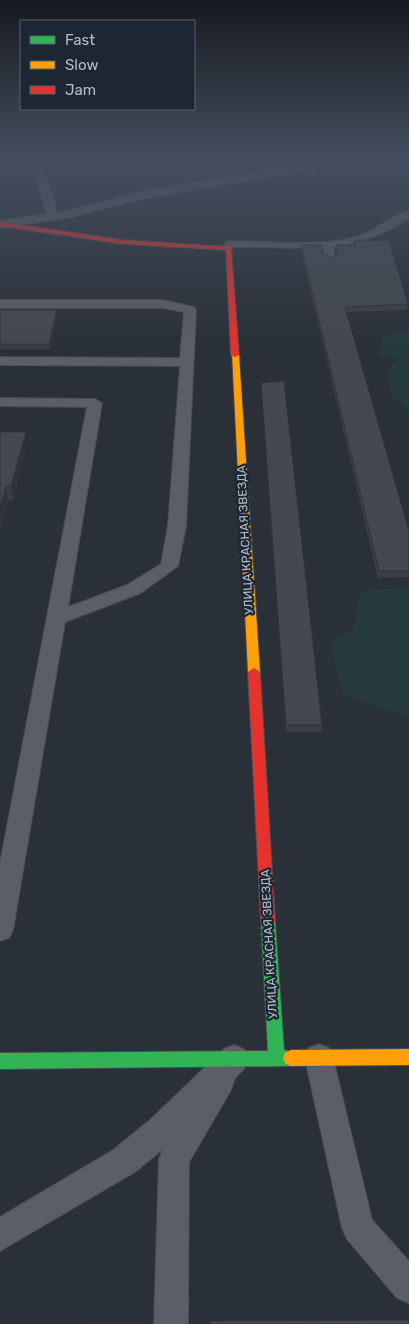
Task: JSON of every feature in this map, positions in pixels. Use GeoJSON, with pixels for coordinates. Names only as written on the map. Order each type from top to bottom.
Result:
{"type":"FeatureCollection","features":[{"type":"Feature","properties":{"kind":"street"},"geometry":{"type":"LineString","coordinates":[[1,224],[21,221]]}},
{"type":"Feature","properties":{"kind":"street"},"geometry":{"type":"LineString","coordinates":[[1,224],[123,242],[229,248]]}},
{"type":"Feature","properties":{"kind":"street","name":"УЛИЦА КРАСНАЯ ЗВЕЗДА"},"geometry":{"type":"LineString","coordinates":[[229,248],[276,1058]]}},
{"type":"Feature","properties":{"kind":"street"},"geometry":{"type":"LineString","coordinates":[[0,1061],[409,1058]]}},
{"type":"Feature","properties":{"kind":"lane"},"geometry":{"type":"LineString","coordinates":[[229,248],[230,244],[327,245],[366,239],[398,221]]}},
{"type":"Feature","properties":{"kind":"lane"},"geometry":{"type":"LineString","coordinates":[[327,245],[330,258]]}},
{"type":"Feature","properties":{"kind":"lane"},"geometry":{"type":"LineString","coordinates":[[0,304],[163,304],[190,310],[177,526],[169,566],[134,589],[57,618]]}},
{"type":"Feature","properties":{"kind":"lane"},"geometry":{"type":"LineString","coordinates":[[0,361],[187,362]]}},
{"type":"Feature","properties":{"kind":"lane"},"geometry":{"type":"LineString","coordinates":[[0,402],[95,403],[0,930]]}},
{"type":"Feature","properties":{"kind":"lane"},"geometry":{"type":"LineString","coordinates":[[319,1058],[358,1228],[409,1286]]}},
{"type":"Feature","properties":{"kind":"lane"},"geometry":{"type":"LineString","coordinates":[[0,1234],[124,1161],[162,1130],[234,1059]]}},
{"type":"Feature","properties":{"kind":"lane"},"geometry":{"type":"LineString","coordinates":[[171,1324],[174,1159],[234,1059]]}},
{"type":"Feature","properties":{"kind":"green space"},"geometry":{"type":"Polygon","coordinates":[[[409,329],[409,411],[391,394],[387,372],[397,359],[379,354],[383,336],[409,329]]]}},
{"type":"Feature","properties":{"kind":"green space"},"geometry":{"type":"Polygon","coordinates":[[[409,587],[409,717],[343,695],[330,643],[354,628],[360,591],[409,587]]]}},
{"type":"Feature","properties":{"kind":"building"},"geometry":{"type":"Polygon","coordinates":[[[354,240],[389,241],[408,304],[345,307],[409,531],[409,571],[379,571],[301,245],[321,245],[324,254],[331,257],[338,254],[336,245],[355,245],[354,240]]]}},
{"type":"Feature","properties":{"kind":"building"},"geometry":{"type":"Polygon","coordinates":[[[0,310],[57,310],[49,344],[0,344],[0,310]]]}},
{"type":"Feature","properties":{"kind":"building"},"geometry":{"type":"Polygon","coordinates":[[[284,381],[322,725],[286,725],[261,383],[284,381]]]}},
{"type":"Feature","properties":{"kind":"building"},"geometry":{"type":"Polygon","coordinates":[[[0,432],[26,432],[11,486],[6,486],[0,508],[0,432]]]}},
{"type":"Feature","properties":{"kind":"building"},"geometry":{"type":"Polygon","coordinates":[[[409,1320],[409,1324],[210,1324],[210,1321],[409,1320]]]}},
{"type":"Feature","properties":{"kind":"building"},"geometry":{"type":"Polygon","coordinates":[[[139,1323],[139,1324],[82,1324],[139,1323]]]}},
{"type":"Feature","properties":{"kind":"traffic: fast"},"geometry":{"type":"LineString","coordinates":[[268,921],[276,1058]]}},
{"type":"Feature","properties":{"kind":"traffic: fast"},"geometry":{"type":"LineString","coordinates":[[0,1061],[291,1058]]}},
{"type":"Feature","properties":{"kind":"traffic: slow"},"geometry":{"type":"LineString","coordinates":[[235,355],[254,672]]}},
{"type":"Feature","properties":{"kind":"traffic: slow"},"geometry":{"type":"LineString","coordinates":[[291,1058],[409,1057]]}},
{"type":"Feature","properties":{"kind":"traffic: jam"},"geometry":{"type":"LineString","coordinates":[[0,224],[123,242],[229,248],[235,355]]}},
{"type":"Feature","properties":{"kind":"traffic: jam"},"geometry":{"type":"LineString","coordinates":[[254,672],[268,921]]}}]}
